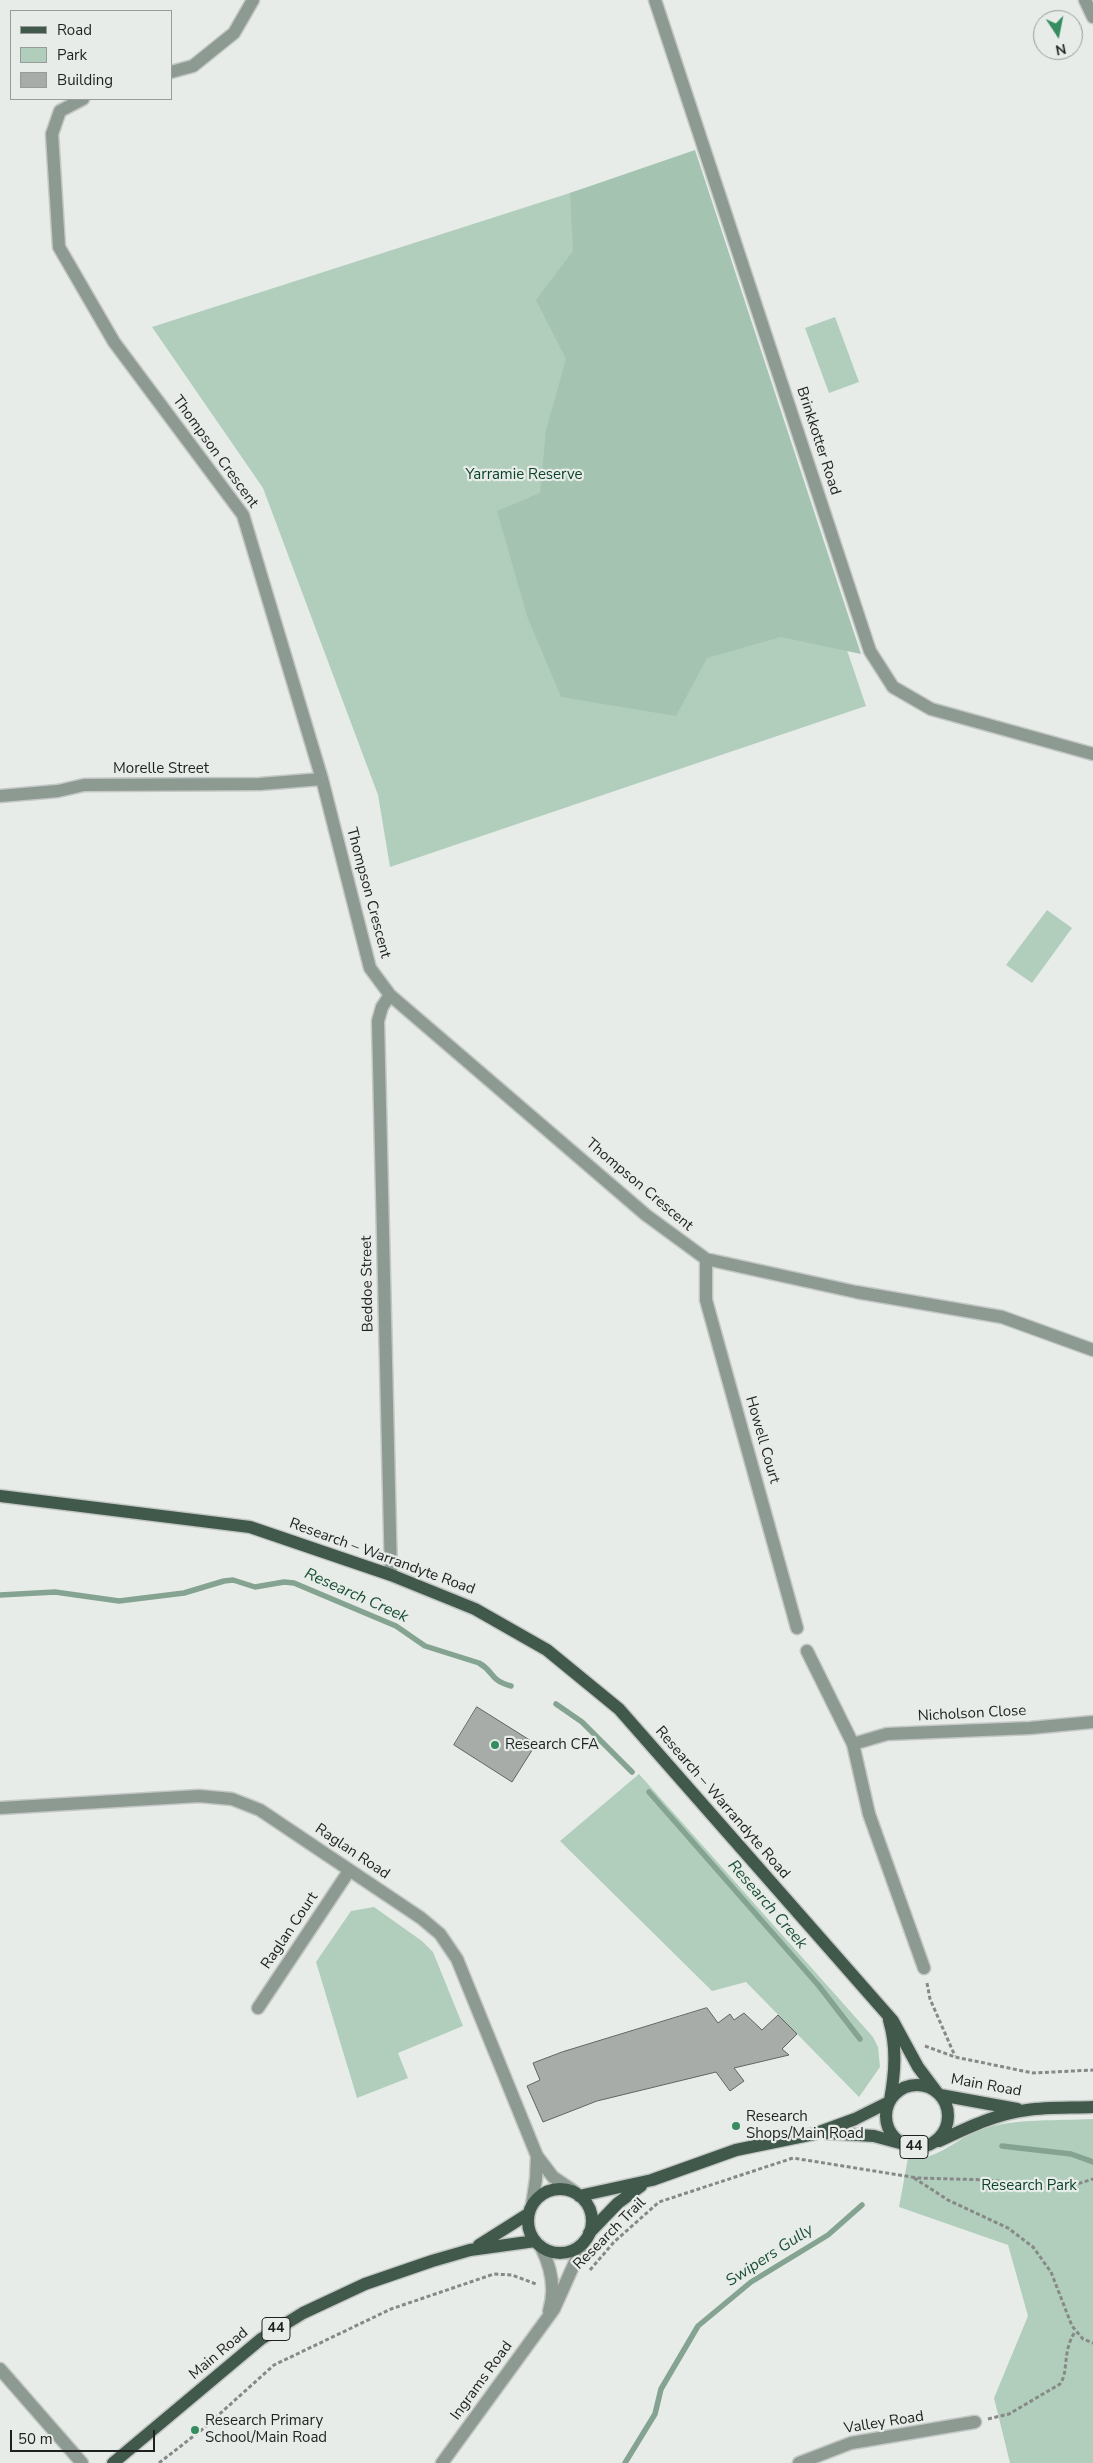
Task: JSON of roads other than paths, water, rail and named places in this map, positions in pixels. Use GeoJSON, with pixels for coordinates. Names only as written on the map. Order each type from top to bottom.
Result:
{"type":"FeatureCollection","features":[{"type":"Feature","properties":{"kind":"main road","name":"Research – Warrandyte Road"},"geometry":{"type":"LineString","coordinates":[[0,1496],[250,1526],[391,1575],[475,1609],[547,1650],[619,1709],[899,2028],[918,2067],[938,2093]]}},
{"type":"Feature","properties":{"kind":"main road","name":"Research – Warrandyte Road"},"geometry":{"type":"LineString","coordinates":[[886,2013],[892,2030],[895,2052],[890,2101]]}},
{"type":"Feature","properties":{"kind":"main road","name":"Main Road"},"geometry":{"type":"LineString","coordinates":[[577,2194],[652,2180],[736,2150],[814,2134],[855,2119],[890,2101],[896,2093],[911,2085],[920,2085],[938,2093],[1026,2110]]}},
{"type":"Feature","properties":{"kind":"main road","name":"Main Road"},"geometry":{"type":"LineString","coordinates":[[934,2143],[940,2138],[948,2123],[948,2108],[938,2093]]}},
{"type":"Feature","properties":{"kind":"main road","name":"44"},"geometry":{"type":"LineString","coordinates":[[890,2101],[886,2118],[887,2125],[895,2139],[902,2143]]}},
{"type":"Feature","properties":{"kind":"main road","name":"Main Road"},"geometry":{"type":"LineString","coordinates":[[814,2134],[859,2134],[918,2148],[934,2143],[988,2119],[1026,2110],[1093,2107]]}},
{"type":"Feature","properties":{"kind":"main road","name":"Main Road"},"geometry":{"type":"LineString","coordinates":[[586,2238],[618,2203],[652,2180]]}},
{"type":"Feature","properties":{"kind":"main road"},"geometry":{"type":"LineString","coordinates":[[565,2189],[577,2194],[589,2209],[591,2217],[586,2238],[568,2251],[550,2251],[538,2244],[528,2224],[530,2209],[546,2192],[565,2189]]}},
{"type":"Feature","properties":{"kind":"main road","name":"Main Road"},"geometry":{"type":"LineString","coordinates":[[113,2463],[256,2344],[303,2313],[365,2284],[470,2250],[500,2234],[530,2209]]}},
{"type":"Feature","properties":{"kind":"main road","name":"Main Road"},"geometry":{"type":"LineString","coordinates":[[470,2250],[538,2244]]}},
{"type":"Feature","properties":{"kind":"street"},"geometry":{"type":"LineString","coordinates":[[172,72],[193,66],[234,33],[253,0]]}},
{"type":"Feature","properties":{"kind":"street","name":"Brinkkotter Road"},"geometry":{"type":"LineString","coordinates":[[655,0],[870,651],[893,687],[931,709],[1093,754]]}},
{"type":"Feature","properties":{"kind":"street"},"geometry":{"type":"LineString","coordinates":[[1085,0],[1093,17]]}},
{"type":"Feature","properties":{"kind":"street","name":"Thompson Crescent"},"geometry":{"type":"LineString","coordinates":[[81,100],[60,111],[52,134],[59,246],[114,342],[243,515],[322,779],[370,968],[390,995],[646,1215],[706,1259],[856,1292],[1002,1317],[1093,1350]]}},
{"type":"Feature","properties":{"kind":"street","name":"Morelle Street"},"geometry":{"type":"LineString","coordinates":[[0,796],[58,791],[84,785],[260,784],[322,779]]}},
{"type":"Feature","properties":{"kind":"street","name":"Beddoe Street"},"geometry":{"type":"LineString","coordinates":[[390,995],[382,1007],[378,1021],[391,1575]]}},
{"type":"Feature","properties":{"kind":"street","name":"Howell Court"},"geometry":{"type":"LineString","coordinates":[[706,1259],[706,1300],[797,1628]]}},
{"type":"Feature","properties":{"kind":"street"},"geometry":{"type":"LineString","coordinates":[[807,1651],[853,1744],[868,1814],[924,1968]]}},
{"type":"Feature","properties":{"kind":"street","name":"Nicholson Close"},"geometry":{"type":"LineString","coordinates":[[853,1744],[887,1734],[1030,1728],[1093,1722]]}},
{"type":"Feature","properties":{"kind":"street","name":"Raglan Road"},"geometry":{"type":"LineString","coordinates":[[0,1808],[199,1796],[232,1799],[260,1810],[421,1918],[440,1934],[457,1959],[537,2156],[553,2177],[577,2194]]}},
{"type":"Feature","properties":{"kind":"street","name":"Raglan Court"},"geometry":{"type":"LineString","coordinates":[[258,2008],[349,1871]]}},
{"type":"Feature","properties":{"kind":"street","name":"Raglan Road"},"geometry":{"type":"LineString","coordinates":[[530,2209],[536,2179],[537,2156]]}},
{"type":"Feature","properties":{"kind":"street","name":"Ingrams Road"},"geometry":{"type":"LineString","coordinates":[[442,2463],[559,2300],[571,2266],[586,2238]]}},
{"type":"Feature","properties":{"kind":"street","name":"Ingrams Road"},"geometry":{"type":"LineString","coordinates":[[538,2244],[549,2266],[552,2285],[547,2318]]}},
{"type":"Feature","properties":{"kind":"street"},"geometry":{"type":"LineString","coordinates":[[0,2369],[82,2463]]}},
{"type":"Feature","properties":{"kind":"street","name":"Valley Road"},"geometry":{"type":"LineString","coordinates":[[800,2463],[851,2443],[939,2430],[975,2422]]}},
{"type":"Feature","properties":{"kind":"waterway","name":"Research Creek"},"geometry":{"type":"LineString","coordinates":[[0,1595],[55,1592],[119,1601],[184,1593],[233,1580],[255,1587],[284,1582],[294,1583],[396,1626],[425,1646],[479,1663],[499,1681],[511,1686]]}},
{"type":"Feature","properties":{"kind":"waterway","name":"Research Creek"},"geometry":{"type":"LineString","coordinates":[[556,1704],[582,1722],[632,1772]]}},
{"type":"Feature","properties":{"kind":"waterway","name":"Research Creek"},"geometry":{"type":"LineString","coordinates":[[649,1792],[819,1986],[860,2039]]}},
{"type":"Feature","properties":{"kind":"waterway","name":"Research Creek"},"geometry":{"type":"LineString","coordinates":[[1002,2146],[1071,2154],[1093,2162]]}},
{"type":"Feature","properties":{"kind":"waterway","name":"Swipers Gully"},"geometry":{"type":"LineString","coordinates":[[625,2463],[655,2414],[661,2389],[698,2326],[751,2282],[828,2235],[862,2205]]}},
{"type":"Feature","properties":{"kind":"place","name":"Research CFA"},"geometry":{"type":"Point","coordinates":[495,1745]}},
{"type":"Feature","properties":{"kind":"place","name":"Research Shops/Main Road"},"geometry":{"type":"Point","coordinates":[736,2126]}},
{"type":"Feature","properties":{"kind":"place","name":"Research Primary School/Main Road"},"geometry":{"type":"Point","coordinates":[195,2430]}},
{"type":"Feature","properties":{"kind":"park label","name":"Yarramie Reserve"},"geometry":{"type":"Point","coordinates":[524,475]}},
{"type":"Feature","properties":{"kind":"park label","name":"Research Park"},"geometry":{"type":"Point","coordinates":[1029,2186]}}]}
